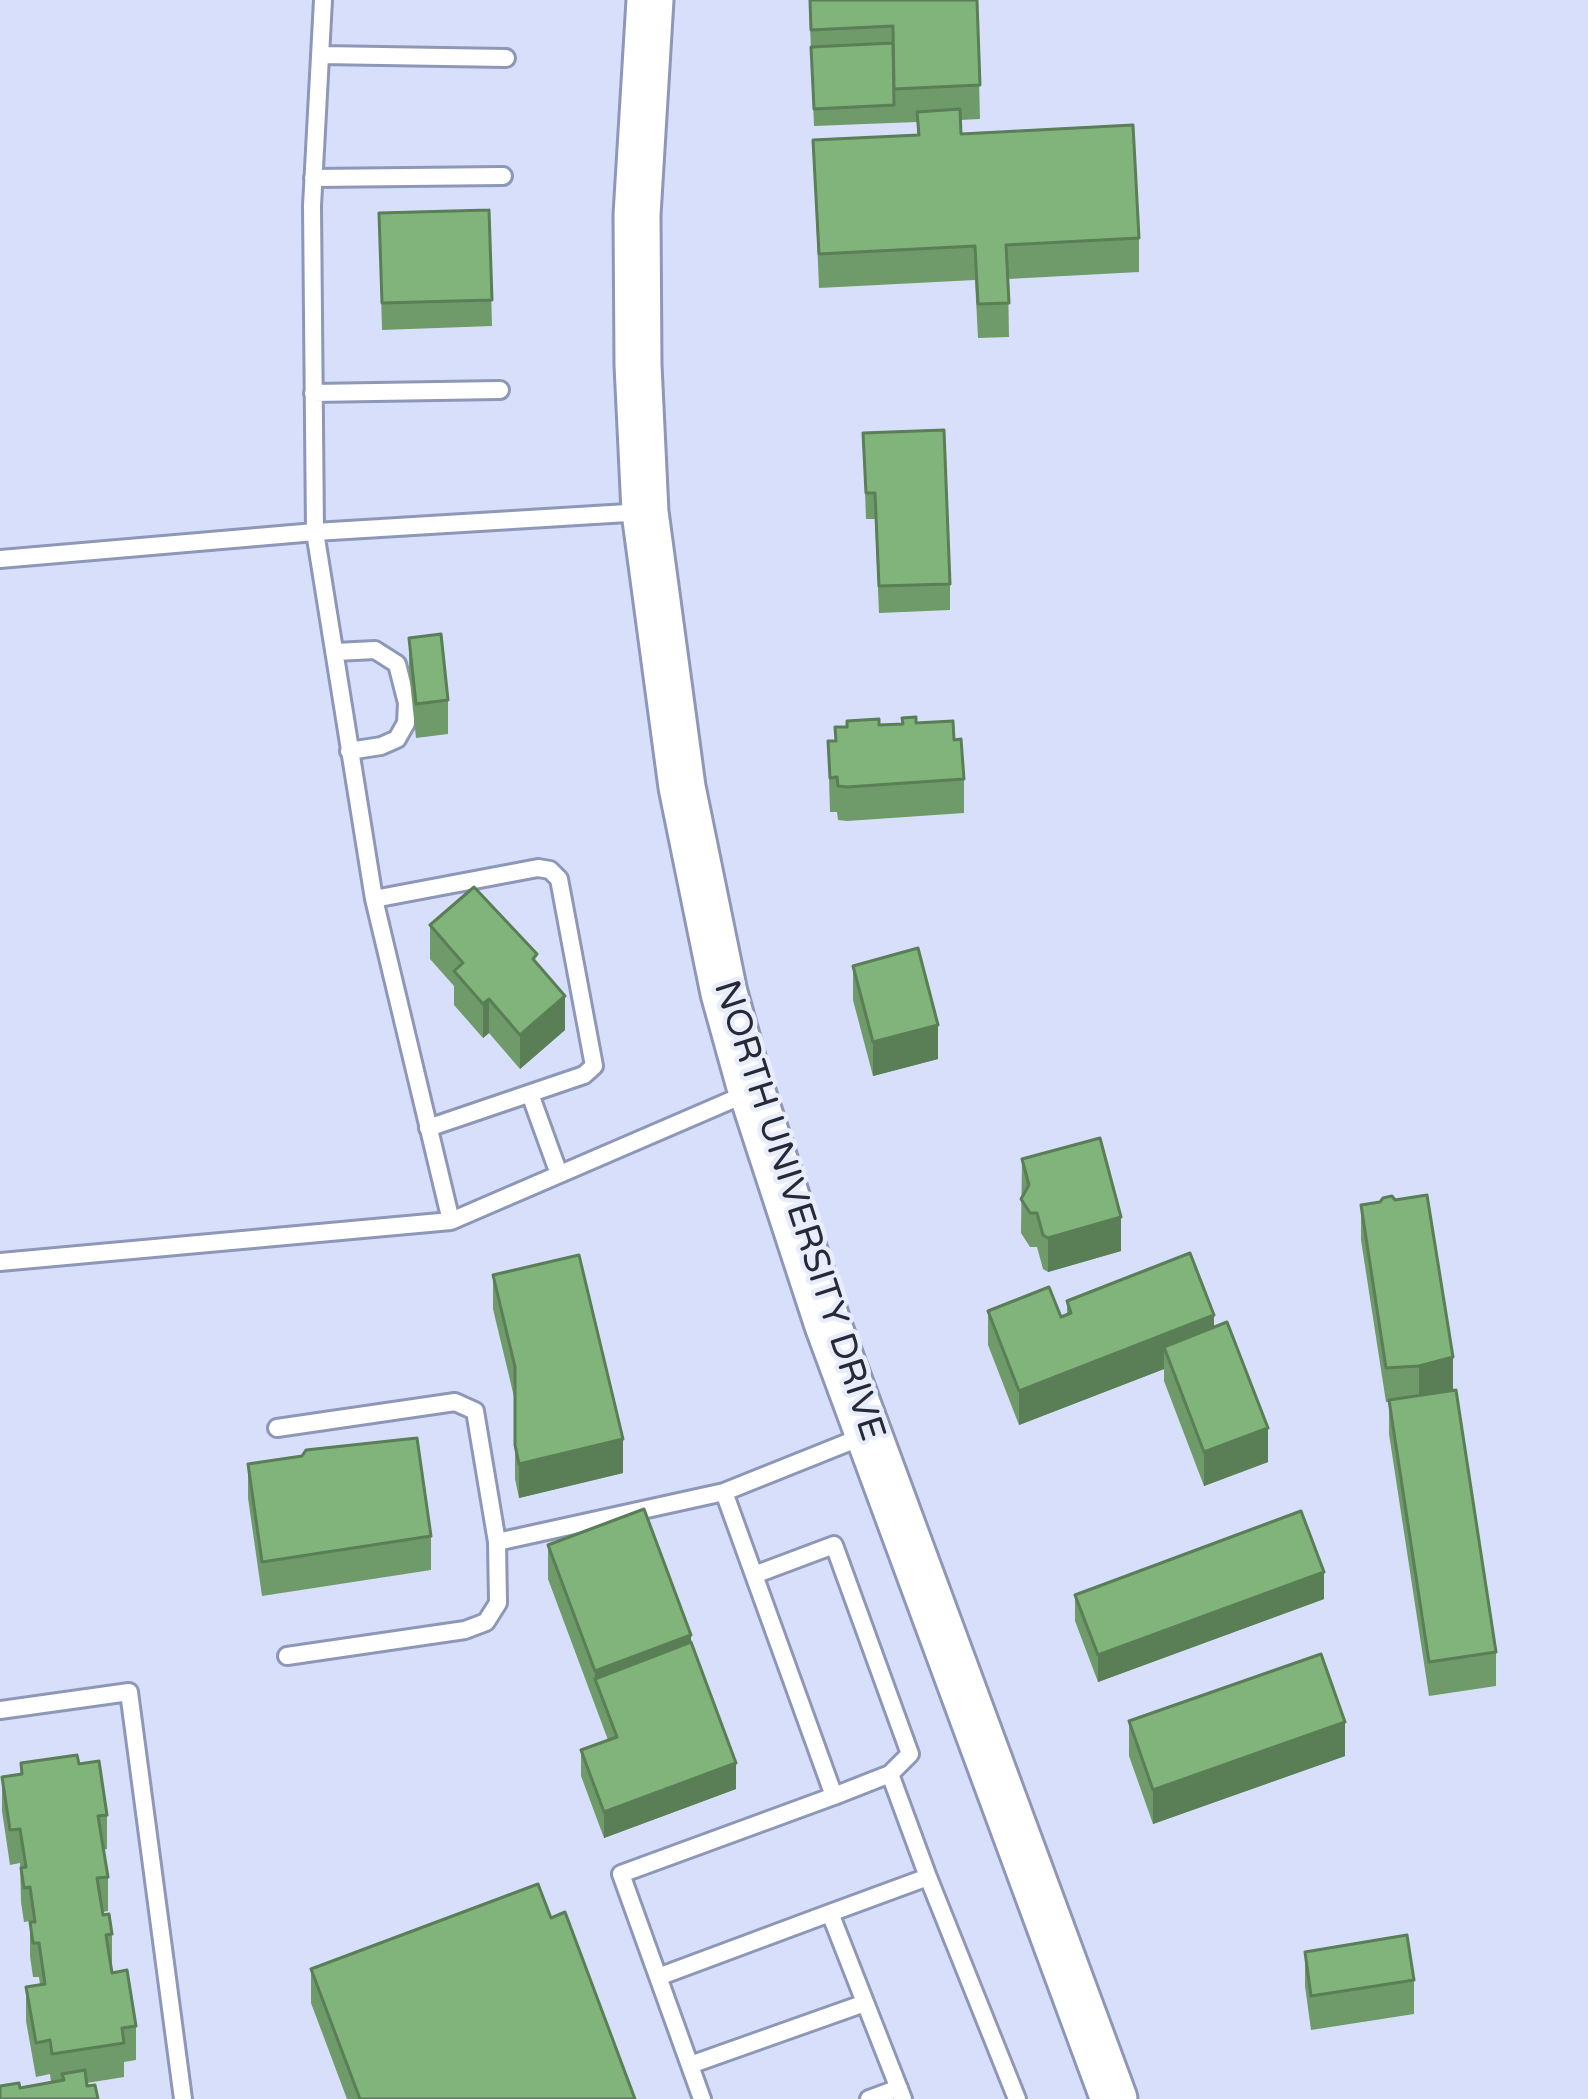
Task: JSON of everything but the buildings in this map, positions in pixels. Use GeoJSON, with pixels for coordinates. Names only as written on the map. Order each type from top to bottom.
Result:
{"type":"FeatureCollection","features":[{"type":"Feature","properties":{"kind":"main road","name":"NORTH UNIVERSITY DRIVE"},"geometry":{"type":"LineString","coordinates":[[650,0],[637,215],[645,512],[682,787],[724,993],[752,1091],[868,1434],[1114,2099]]}},
{"type":"Feature","properties":{"kind":"lane"},"geometry":{"type":"LineString","coordinates":[[323,0],[313,178],[315,532],[374,899],[451,1221]]}},
{"type":"Feature","properties":{"kind":"lane"},"geometry":{"type":"LineString","coordinates":[[321,55],[506,58]]}},
{"type":"Feature","properties":{"kind":"lane"},"geometry":{"type":"LineString","coordinates":[[313,178],[503,176]]}},
{"type":"Feature","properties":{"kind":"lane"},"geometry":{"type":"LineString","coordinates":[[313,393],[500,390]]}},
{"type":"Feature","properties":{"kind":"lane"},"geometry":{"type":"LineString","coordinates":[[0,559],[315,532],[645,512]]}},
{"type":"Feature","properties":{"kind":"lane"},"geometry":{"type":"LineString","coordinates":[[337,652],[375,650],[397,664],[406,703],[406,723],[397,739],[349,751]]}},
{"type":"Feature","properties":{"kind":"lane"},"geometry":{"type":"LineString","coordinates":[[374,899],[538,868],[550,870],[559,879],[594,1066],[584,1075],[428,1128]]}},
{"type":"Feature","properties":{"kind":"lane"},"geometry":{"type":"LineString","coordinates":[[0,1262],[451,1221],[752,1091]]}},
{"type":"Feature","properties":{"kind":"lane"},"geometry":{"type":"LineString","coordinates":[[530,1094],[559,1174]]}},
{"type":"Feature","properties":{"kind":"lane"},"geometry":{"type":"LineString","coordinates":[[277,1428],[455,1402],[476,1412],[497,1542],[498,1603],[486,1622],[465,1630],[287,1656]]}},
{"type":"Feature","properties":{"kind":"lane"},"geometry":{"type":"LineString","coordinates":[[497,1542],[724,1492],[868,1434]]}},
{"type":"Feature","properties":{"kind":"lane"},"geometry":{"type":"LineString","coordinates":[[724,1492],[834,1796]]}},
{"type":"Feature","properties":{"kind":"lane"},"geometry":{"type":"LineString","coordinates":[[702,2099],[621,1874],[890,1774],[910,1754],[834,1546],[754,1575]]}},
{"type":"Feature","properties":{"kind":"lane"},"geometry":{"type":"LineString","coordinates":[[0,1710],[129,1692],[183,2099]]}},
{"type":"Feature","properties":{"kind":"lane"},"geometry":{"type":"LineString","coordinates":[[890,1774],[1017,2099]]}},
{"type":"Feature","properties":{"kind":"lane"},"geometry":{"type":"LineString","coordinates":[[658,1977],[928,1876]]}},
{"type":"Feature","properties":{"kind":"lane"},"geometry":{"type":"LineString","coordinates":[[830,1913],[901,2094],[869,2099]]}},
{"type":"Feature","properties":{"kind":"lane"},"geometry":{"type":"LineString","coordinates":[[690,2065],[865,2003]]}}]}
